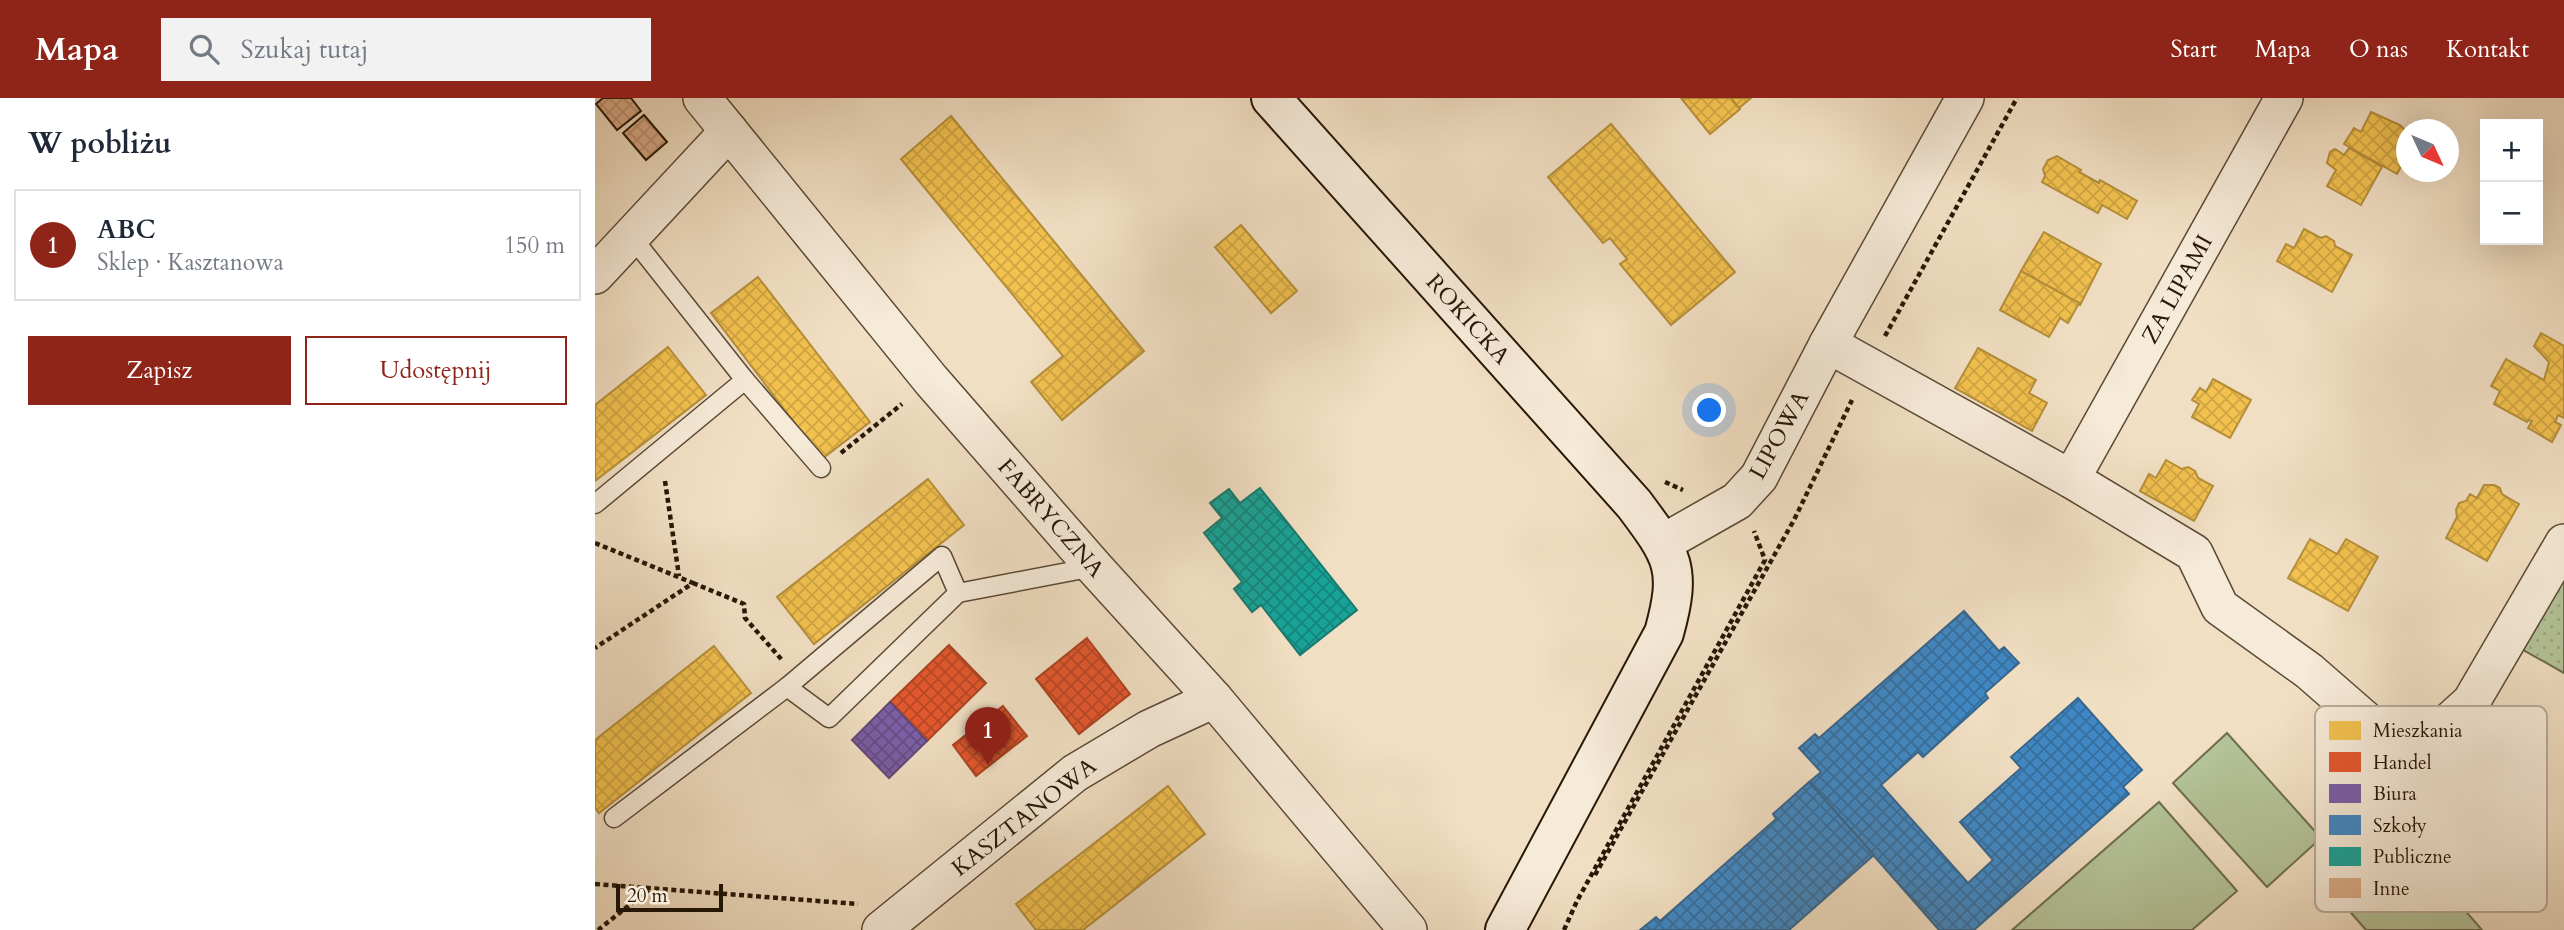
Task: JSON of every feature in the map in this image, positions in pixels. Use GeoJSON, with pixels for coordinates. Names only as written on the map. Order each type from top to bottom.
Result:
{"type":"FeatureCollection","features":[{"type":"Feature","properties":{"kind":"main road","name":"ROKICKA"},"geometry":{"type":"LineString","coordinates":[[1271,98],[1634,504],[1663,543]]}},
{"type":"Feature","properties":{"kind":"main road"},"geometry":{"type":"LineString","coordinates":[[1505,930],[1664,633],[1672,604],[1674,573],[1663,543]]}},
{"type":"Feature","properties":{"kind":"street","name":"FABRYCZNA"},"geometry":{"type":"LineString","coordinates":[[702,98],[932,380],[1094,567],[1214,699],[1408,930]]}},
{"type":"Feature","properties":{"kind":"street","name":"LIPOWA"},"geometry":{"type":"LineString","coordinates":[[1663,543],[1730,505],[1759,477],[1828,344],[1965,98]]}},
{"type":"Feature","properties":{"kind":"street","name":"ZA LIPAMI"},"geometry":{"type":"LineString","coordinates":[[2071,479],[2284,98]]}},
{"type":"Feature","properties":{"kind":"street"},"geometry":{"type":"LineString","coordinates":[[595,275],[729,131]]}},
{"type":"Feature","properties":{"kind":"street"},"geometry":{"type":"LineString","coordinates":[[1828,344],[2071,479],[2194,553],[2220,607],[2309,671],[2349,706]]}},
{"type":"Feature","properties":{"kind":"street"},"geometry":{"type":"LineString","coordinates":[[2467,706],[2564,543]]}},
{"type":"Feature","properties":{"kind":"street","name":"KASZTANOWA"},"geometry":{"type":"LineString","coordinates":[[894,919],[1075,773],[1149,729],[1214,699]]}},
{"type":"Feature","properties":{"kind":"lane"},"geometry":{"type":"LineString","coordinates":[[631,236],[745,380],[821,468]]}},
{"type":"Feature","properties":{"kind":"lane"},"geometry":{"type":"LineString","coordinates":[[595,504],[745,380]]}},
{"type":"Feature","properties":{"kind":"lane"},"geometry":{"type":"LineString","coordinates":[[614,818],[792,682],[942,556],[958,593]]}},
{"type":"Feature","properties":{"kind":"lane"},"geometry":{"type":"LineString","coordinates":[[792,682],[829,718],[958,593],[1094,567]]}},
{"type":"Feature","properties":{"kind":"path"},"geometry":{"type":"LineString","coordinates":[[1565,929],[1794,520],[1868,367],[2017,98]]}},
{"type":"Feature","properties":{"kind":"path"},"geometry":{"type":"LineString","coordinates":[[821,468],[932,380]]}},
{"type":"Feature","properties":{"kind":"path"},"geometry":{"type":"LineString","coordinates":[[661,451],[680,577]]}},
{"type":"Feature","properties":{"kind":"path"},"geometry":{"type":"LineString","coordinates":[[1565,929],[1577,901],[1765,561],[1754,531],[1730,505]]}},
{"type":"Feature","properties":{"kind":"path"},"geometry":{"type":"LineString","coordinates":[[595,543],[744,604],[745,618],[792,682]]}},
{"type":"Feature","properties":{"kind":"path"},"geometry":{"type":"LineString","coordinates":[[595,648],[693,583]]}},
{"type":"Feature","properties":{"kind":"path"},"geometry":{"type":"LineString","coordinates":[[595,884],[652,887],[894,919]]}},
{"type":"Feature","properties":{"kind":"path"},"geometry":{"type":"LineString","coordinates":[[598,930],[652,887]]}},
{"type":"Feature","properties":{"kind":"green space"},"geometry":{"type":"Polygon","coordinates":[[[2564,566],[2564,673],[2518,647],[2564,566]]]}},
{"type":"Feature","properties":{"kind":"green space"},"geometry":{"type":"Polygon","coordinates":[[[2227,733],[2315,831],[2315,843],[2267,887],[2173,783],[2227,733]]]}},
{"type":"Feature","properties":{"kind":"green space"},"geometry":{"type":"Polygon","coordinates":[[[2159,802],[2237,891],[2192,930],[2012,930],[2159,802]]]}},
{"type":"Feature","properties":{"kind":"green space"},"geometry":{"type":"Polygon","coordinates":[[[2350,912],[2466,912],[2482,930],[2366,930],[2350,912]]]}},
{"type":"Feature","properties":{"kind":"building: Mieszkania"},"geometry":{"type":"Polygon","coordinates":[[[1681,98],[1731,98],[1740,109],[1710,134],[1681,98]]]}},
{"type":"Feature","properties":{"kind":"building: Mieszkania"},"geometry":{"type":"Polygon","coordinates":[[[1731,98],[1751,98],[1739,108],[1731,98]]]}},
{"type":"Feature","properties":{"kind":"building: Mieszkania"},"geometry":{"type":"Polygon","coordinates":[[[2371,112],[2396,123],[2396,173],[2344,144],[2354,128],[2361,132],[2371,112]]]}},
{"type":"Feature","properties":{"kind":"building: Mieszkania"},"geometry":{"type":"Polygon","coordinates":[[[951,116],[1144,351],[1062,420],[1031,382],[1063,356],[901,159],[951,116]]]}},
{"type":"Feature","properties":{"kind":"building: Mieszkania"},"geometry":{"type":"Polygon","coordinates":[[[1611,124],[1735,272],[1671,325],[1620,264],[1627,259],[1610,238],[1603,243],[1548,177],[1611,124]]]}},
{"type":"Feature","properties":{"kind":"building: Mieszkania"},"geometry":{"type":"Polygon","coordinates":[[[2349,148],[2382,167],[2361,205],[2327,186],[2336,170],[2327,163],[2330,152],[2335,149],[2344,155],[2349,148]]]}},
{"type":"Feature","properties":{"kind":"building: Mieszkania"},"geometry":{"type":"Polygon","coordinates":[[[2057,156],[2081,170],[2079,172],[2099,183],[2100,180],[2137,201],[2127,219],[2102,205],[2098,213],[2042,182],[2045,176],[2043,169],[2048,160],[2057,156]]]}},
{"type":"Feature","properties":{"kind":"building: Mieszkania"},"geometry":{"type":"Polygon","coordinates":[[[1241,225],[1297,291],[1271,313],[1215,247],[1241,225]]]}},
{"type":"Feature","properties":{"kind":"building: Mieszkania"},"geometry":{"type":"Polygon","coordinates":[[[2304,229],[2321,238],[2326,236],[2334,241],[2335,246],[2352,255],[2332,292],[2277,261],[2286,244],[2294,248],[2304,229]]]}},
{"type":"Feature","properties":{"kind":"building: Mieszkania"},"geometry":{"type":"Polygon","coordinates":[[[2044,232],[2101,264],[2080,305],[2021,271],[2044,232]]]}},
{"type":"Feature","properties":{"kind":"building: Mieszkania"},"geometry":{"type":"Polygon","coordinates":[[[2021,271],[2079,303],[2068,323],[2060,318],[2049,337],[2000,310],[2021,271]]]}},
{"type":"Feature","properties":{"kind":"building: Mieszkania"},"geometry":{"type":"Polygon","coordinates":[[[758,277],[870,422],[822,459],[711,313],[758,277]]]}},
{"type":"Feature","properties":{"kind":"building: Mieszkania"},"geometry":{"type":"Polygon","coordinates":[[[2541,333],[2564,346],[2564,418],[2558,415],[2555,422],[2561,425],[2552,442],[2528,428],[2532,421],[2527,422],[2494,404],[2500,391],[2491,386],[2506,359],[2544,380],[2549,362],[2534,346],[2541,333]]]}},
{"type":"Feature","properties":{"kind":"building: Mieszkania"},"geometry":{"type":"Polygon","coordinates":[[[668,347],[706,395],[595,481],[595,405],[668,347]]]}},
{"type":"Feature","properties":{"kind":"building: Mieszkania"},"geometry":{"type":"Polygon","coordinates":[[[1978,348],[2036,380],[2029,393],[2047,403],[2032,431],[1955,388],[1978,348]]]}},
{"type":"Feature","properties":{"kind":"building: Mieszkania"},"geometry":{"type":"Polygon","coordinates":[[[2213,379],[2251,400],[2230,438],[2192,417],[2199,404],[2192,400],[2200,388],[2206,392],[2213,379]]]}},
{"type":"Feature","properties":{"kind":"building: Mieszkania"},"geometry":{"type":"Polygon","coordinates":[[[2166,460],[2182,469],[2188,467],[2195,471],[2198,478],[2213,486],[2194,521],[2140,491],[2149,474],[2156,478],[2166,460]]]}},
{"type":"Feature","properties":{"kind":"building: Mieszkania"},"geometry":{"type":"Polygon","coordinates":[[[928,479],[964,525],[814,644],[777,597],[928,479]]]}},
{"type":"Feature","properties":{"kind":"building: Mieszkania"},"geometry":{"type":"Polygon","coordinates":[[[2484,485],[2500,488],[2502,494],[2519,504],[2487,561],[2446,538],[2457,517],[2459,503],[2466,501],[2470,494],[2477,498],[2484,485]]]}},
{"type":"Feature","properties":{"kind":"building: Mieszkania"},"geometry":{"type":"Polygon","coordinates":[[[2310,539],[2337,554],[2346,539],[2378,557],[2348,611],[2288,578],[2310,539]]]}},
{"type":"Feature","properties":{"kind":"building: Mieszkania"},"geometry":{"type":"Polygon","coordinates":[[[714,646],[751,693],[599,813],[595,808],[595,740],[714,646]]]}},
{"type":"Feature","properties":{"kind":"building: Mieszkania"},"geometry":{"type":"Polygon","coordinates":[[[1168,786],[1205,834],[1083,930],[1036,930],[1016,904],[1168,786]]]}},
{"type":"Feature","properties":{"kind":"building: Handel"},"geometry":{"type":"Polygon","coordinates":[[[1087,638],[1130,694],[1079,734],[1036,679],[1087,638]]]}},
{"type":"Feature","properties":{"kind":"building: Handel"},"geometry":{"type":"Polygon","coordinates":[[[949,645],[986,683],[927,741],[890,702],[949,645]]]}},
{"type":"Feature","properties":{"kind":"building: Handel"},"geometry":{"type":"Polygon","coordinates":[[[1003,706],[1027,736],[976,776],[953,745],[1003,706]]]}},
{"type":"Feature","properties":{"kind":"building: Biura"},"geometry":{"type":"Polygon","coordinates":[[[890,702],[927,741],[889,778],[852,740],[890,702]]]}},
{"type":"Feature","properties":{"kind":"building: Szkoły"},"geometry":{"type":"Polygon","coordinates":[[[1964,611],[1999,651],[2004,647],[2019,663],[1985,693],[1988,698],[1923,757],[1918,752],[1881,785],[1968,883],[1993,860],[1960,822],[2021,768],[2011,757],[2078,698],[2142,770],[2123,787],[2129,794],[1974,930],[1939,930],[1809,782],[1821,772],[1799,748],[1815,734],[1819,738],[1964,611]]]}},
{"type":"Feature","properties":{"kind":"building: Szkoły"},"geometry":{"type":"Polygon","coordinates":[[[1809,782],[1874,855],[1789,930],[1640,930],[1656,917],[1660,921],[1776,819],[1773,814],[1809,782]]]}},
{"type":"Feature","properties":{"kind":"building: Publiczne"},"geometry":{"type":"Polygon","coordinates":[[[1260,488],[1357,610],[1300,655],[1261,605],[1252,612],[1234,589],[1242,582],[1204,533],[1222,518],[1210,503],[1229,489],[1240,503],[1260,488]]]}},
{"type":"Feature","properties":{"kind":"building: Inne"},"geometry":{"type":"Polygon","coordinates":[[[603,98],[631,98],[641,111],[617,130],[596,104],[603,98]]]}},
{"type":"Feature","properties":{"kind":"building: Inne"},"geometry":{"type":"Polygon","coordinates":[[[644,115],[667,142],[646,160],[623,133],[644,115]]]}},
{"type":"Feature","properties":{"kind":"place","name":"ABC"},"geometry":{"type":"Point","coordinates":[988,765]}}]}
